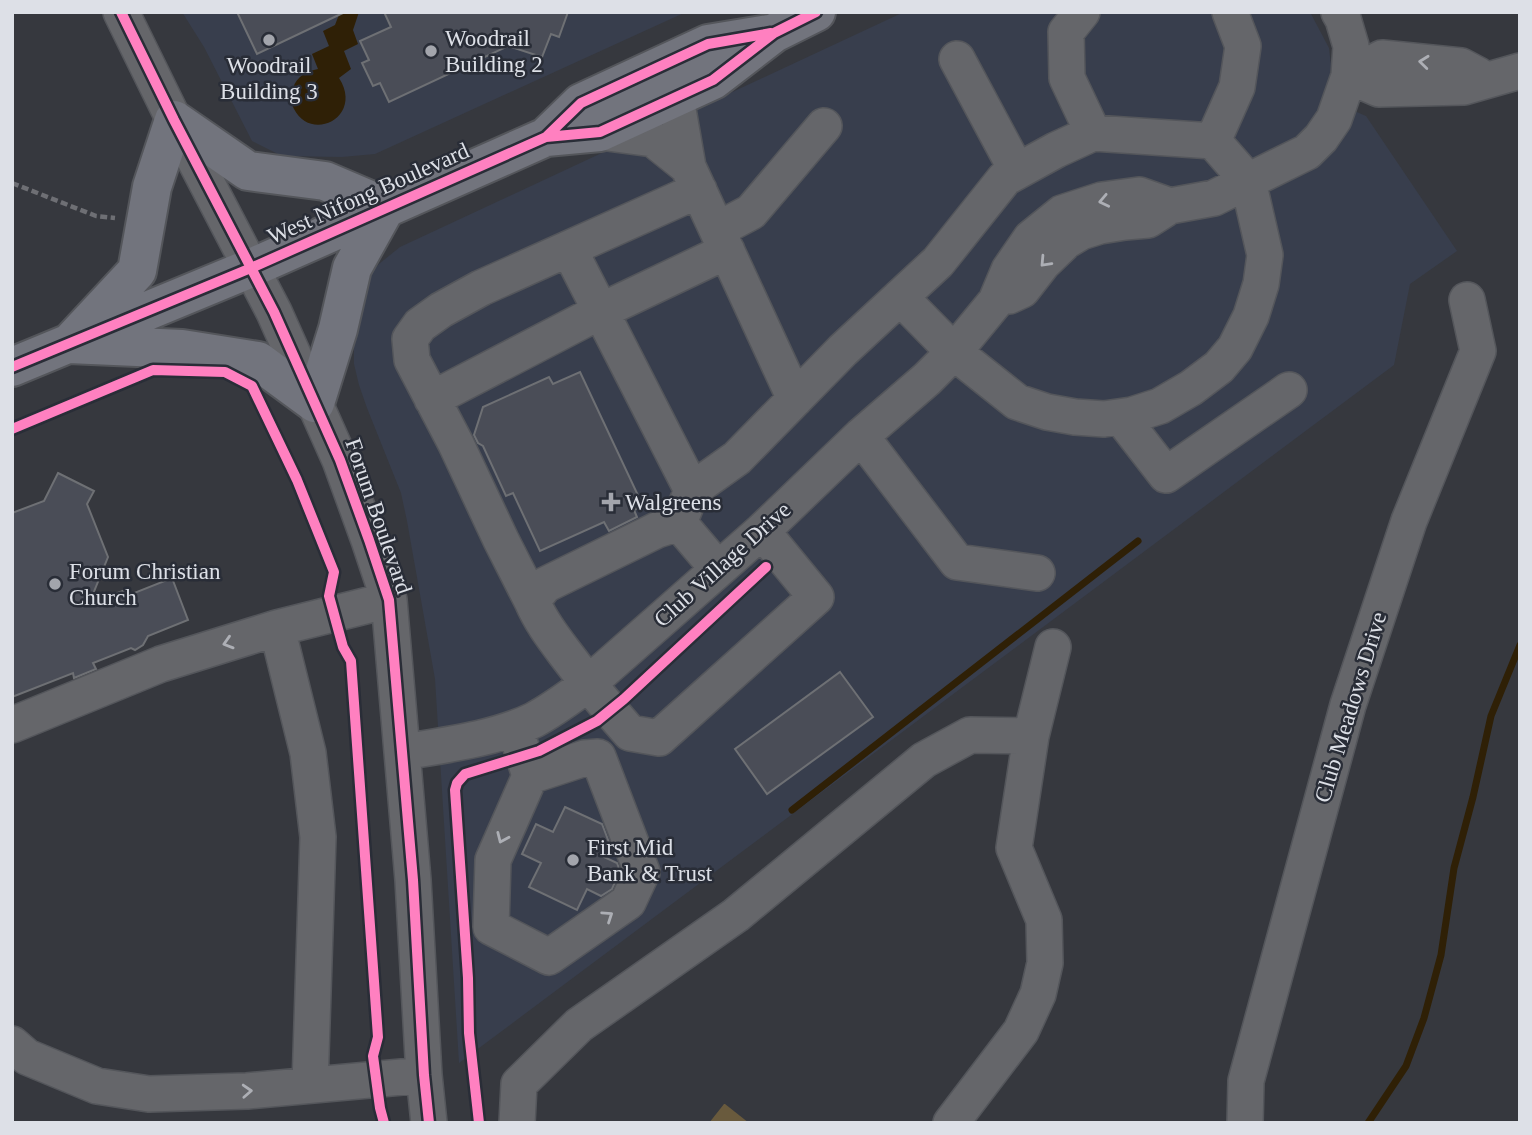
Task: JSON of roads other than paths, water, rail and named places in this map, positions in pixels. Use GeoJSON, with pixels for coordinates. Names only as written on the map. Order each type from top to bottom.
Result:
{"type":"FeatureCollection","features":[{"type":"Feature","properties":{"kind":"main road","name":"West Nifong Boulevard"},"geometry":{"type":"LineString","coordinates":[[546,136],[600,132],[676,98],[713,80],[775,33],[816,12]]}},
{"type":"Feature","properties":{"kind":"main road","name":"West Nifong Boulevard"},"geometry":{"type":"LineString","coordinates":[[12,367],[251,268],[546,136],[582,103],[708,44],[775,33]]}},
{"type":"Feature","properties":{"kind":"main road"},"geometry":{"type":"LineString","coordinates":[[174,120],[248,171],[325,181],[386,207],[352,268],[338,329],[315,403],[258,361],[182,349],[69,344],[137,271],[152,187],[174,120]]}},
{"type":"Feature","properties":{"kind":"street","name":"Forum Boulevard"},"geometry":{"type":"LineString","coordinates":[[121,12],[274,312],[340,460],[388,600],[403,752],[429,1123]]}},
{"type":"Feature","properties":{"kind":"street"},"geometry":{"type":"LineString","coordinates":[[1082,12],[1066,32],[1067,78],[1093,133]]}},
{"type":"Feature","properties":{"kind":"street"},"geometry":{"type":"LineString","coordinates":[[1213,142],[1237,87],[1243,46],[1230,12]]}},
{"type":"Feature","properties":{"kind":"street","name":"Club Village Drive"},"geometry":{"type":"LineString","coordinates":[[403,752],[457,743],[515,728],[558,706],[588,684],[762,531],[861,436],[927,379],[954,352],[996,301],[1009,270],[1031,238],[1062,213],[1102,200],[1139,195],[1170,206],[1213,198],[1307,152],[1334,120],[1349,76],[1351,46],[1339,12]]}},
{"type":"Feature","properties":{"kind":"street"},"geometry":{"type":"LineString","coordinates":[[957,59],[1017,171]]}},
{"type":"Feature","properties":{"kind":"street"},"geometry":{"type":"LineString","coordinates":[[1349,76],[1379,89],[1464,87],[1504,76]]}},
{"type":"Feature","properties":{"kind":"street"},"geometry":{"type":"LineString","coordinates":[[676,98],[693,179],[795,399]]}},
{"type":"Feature","properties":{"kind":"street"},"geometry":{"type":"LineString","coordinates":[[432,399],[601,311],[722,240],[751,212],[824,126]]}},
{"type":"Feature","properties":{"kind":"street"},"geometry":{"type":"LineString","coordinates":[[600,132],[653,139],[693,179]]}},
{"type":"Feature","properties":{"kind":"street"},"geometry":{"type":"LineString","coordinates":[[679,523],[692,490],[737,458],[844,350],[900,297],[938,262],[1005,178],[1093,133],[1213,142],[1248,181],[1265,255],[1261,284],[1251,316],[1235,348],[1219,367],[1160,406],[1132,415],[1104,419],[1047,412],[1017,402],[954,352],[900,297]]}},
{"type":"Feature","properties":{"kind":"street"},"geometry":{"type":"LineString","coordinates":[[693,179],[569,249],[481,288],[441,310],[420,325],[410,339],[412,360],[537,612],[588,684],[630,733],[659,737],[816,597],[762,531]]}},
{"type":"Feature","properties":{"kind":"street"},"geometry":{"type":"LineString","coordinates":[[569,249],[692,490]]}},
{"type":"Feature","properties":{"kind":"street","name":"Club Meadows Drive"},"geometry":{"type":"LineString","coordinates":[[1245,1123],[1246,1081],[1348,705],[1409,521],[1478,351],[1467,300]]}},
{"type":"Feature","properties":{"kind":"street"},"geometry":{"type":"LineString","coordinates":[[1219,367],[1253,414]]}},
{"type":"Feature","properties":{"kind":"street"},"geometry":{"type":"LineString","coordinates":[[1121,417],[1166,475],[1289,390]]}},
{"type":"Feature","properties":{"kind":"street"},"geometry":{"type":"LineString","coordinates":[[861,436],[957,562],[1037,573]]}},
{"type":"Feature","properties":{"kind":"street"},"geometry":{"type":"LineString","coordinates":[[532,601],[545,585],[657,530],[679,523]]}},
{"type":"Feature","properties":{"kind":"street"},"geometry":{"type":"LineString","coordinates":[[679,523],[718,569]]}},
{"type":"Feature","properties":{"kind":"street"},"geometry":{"type":"LineString","coordinates":[[12,725],[161,664],[277,628],[388,600]]}},
{"type":"Feature","properties":{"kind":"street"},"geometry":{"type":"LineString","coordinates":[[277,628],[308,753],[318,837],[310,1085]]}},
{"type":"Feature","properties":{"kind":"street"},"geometry":{"type":"LineString","coordinates":[[951,1123],[1021,1031],[1038,994],[1045,963],[1044,920],[1014,848],[1031,736],[1053,647]]}},
{"type":"Feature","properties":{"kind":"street"},"geometry":{"type":"LineString","coordinates":[[515,728],[530,776],[493,860],[491,927],[549,957],[628,902],[642,872],[598,757]]}},
{"type":"Feature","properties":{"kind":"street"},"geometry":{"type":"LineString","coordinates":[[530,776],[585,758],[598,757],[630,733]]}},
{"type":"Feature","properties":{"kind":"street"},"geometry":{"type":"LineString","coordinates":[[517,1123],[519,1084],[579,1025],[736,915],[924,760],[970,736],[1031,736]]}},
{"type":"Feature","properties":{"kind":"street"},"geometry":{"type":"LineString","coordinates":[[17,1060],[97,1086],[149,1094],[180,1108],[247,1091],[425,1074]]}},
{"type":"Feature","properties":{"kind":"waterway"},"geometry":{"type":"LineString","coordinates":[[792,810],[1138,541]]}},
{"type":"Feature","properties":{"kind":"waterway"},"geometry":{"type":"LineString","coordinates":[[1368,1123],[1406,1066],[1424,1018],[1441,955],[1454,868],[1491,716],[1520,645]]}},
{"type":"Feature","properties":{"kind":"place","name":"Woodrail Building 3"},"geometry":{"type":"Point","coordinates":[269,40]}},
{"type":"Feature","properties":{"kind":"place","name":"Woodrail Building 2"},"geometry":{"type":"Point","coordinates":[431,51]}},
{"type":"Feature","properties":{"kind":"place","name":"Walgreens"},"geometry":{"type":"Point","coordinates":[611,502]}},
{"type":"Feature","properties":{"kind":"place","name":"Forum Christian Church"},"geometry":{"type":"Point","coordinates":[55,584]}},
{"type":"Feature","properties":{"kind":"place","name":"First Mid Bank & Trust"},"geometry":{"type":"Point","coordinates":[573,860]}}]}
